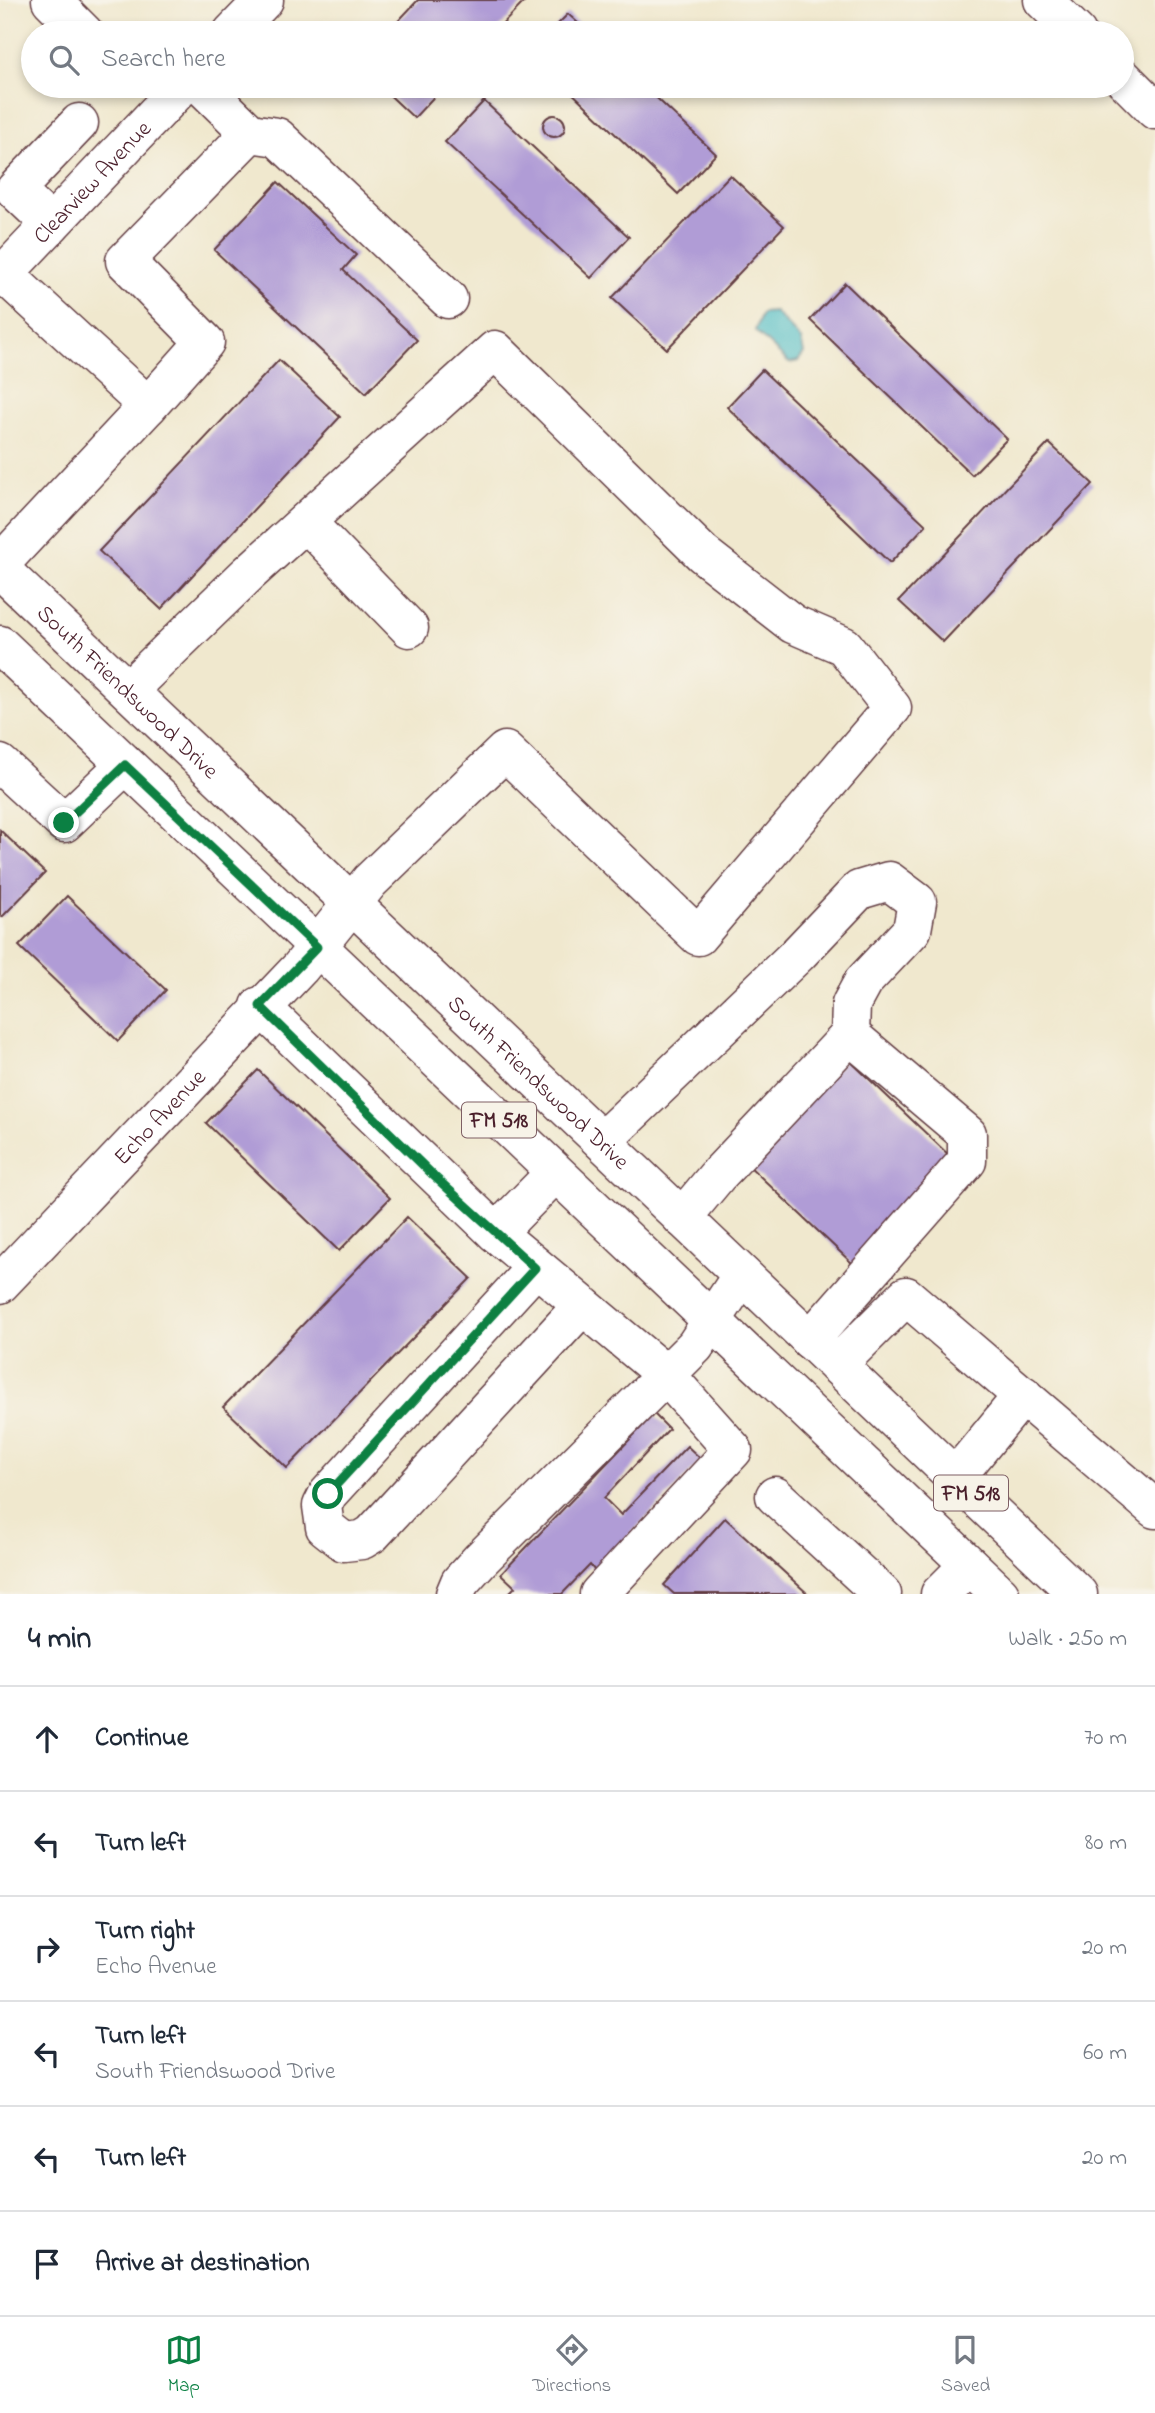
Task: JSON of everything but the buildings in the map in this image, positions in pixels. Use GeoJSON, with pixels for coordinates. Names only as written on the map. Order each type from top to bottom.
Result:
{"type":"FeatureCollection","features":[{"type":"Feature","properties":{"kind":"main road"},"geometry":{"type":"LineString","coordinates":[[51,0],[72,21]]}},
{"type":"Feature","properties":{"kind":"main road"},"geometry":{"type":"LineString","coordinates":[[244,21],[264,0]]}},
{"type":"Feature","properties":{"kind":"main road"},"geometry":{"type":"LineString","coordinates":[[1044,0],[1065,21]]}},
{"type":"Feature","properties":{"kind":"main road"},"geometry":{"type":"LineString","coordinates":[[1134,89],[1155,110]]}},
{"type":"Feature","properties":{"kind":"main road","name":"Clearview Avenue"},"geometry":{"type":"LineString","coordinates":[[2,276],[51,224],[157,98]]}},
{"type":"Feature","properties":{"kind":"main road"},"geometry":{"type":"LineString","coordinates":[[214,98],[250,133],[276,137],[448,299]]}},
{"type":"Feature","properties":{"kind":"main road"},"geometry":{"type":"LineString","coordinates":[[51,224],[15,190],[79,123]]}},
{"type":"Feature","properties":{"kind":"main road"},"geometry":{"type":"LineString","coordinates":[[0,567],[205,342],[125,261],[250,133]]}},
{"type":"Feature","properties":{"kind":"main road"},"geometry":{"type":"LineString","coordinates":[[2,276],[148,407]]}},
{"type":"Feature","properties":{"kind":"main road","name":"Echo Avenue"},"geometry":{"type":"LineString","coordinates":[[0,1284],[180,1097],[260,1006],[317,947],[370,881],[505,751],[698,936],[892,708],[844,646],[793,624],[703,554],[495,350],[306,522]]}},
{"type":"Feature","properties":{"kind":"main road"},"geometry":{"type":"LineString","coordinates":[[128,690],[306,522],[409,628]]}},
{"type":"Feature","properties":{"kind":"main road","name":"South Friendswood Drive"},"geometry":{"type":"LineString","coordinates":[[0,567],[1078,1594]]}},
{"type":"Feature","properties":{"kind":"main road","name":"FM 518"},"geometry":{"type":"LineString","coordinates":[[1,648],[1000,1594]]}},
{"type":"Feature","properties":{"kind":"main road"},"geometry":{"type":"LineString","coordinates":[[0,764],[64,823],[125,765]]}},
{"type":"Feature","properties":{"kind":"main road"},"geometry":{"type":"LineString","coordinates":[[602,1142],[798,954],[859,890],[888,881],[917,902],[912,930],[863,982],[851,1004],[850,1035],[717,1176],[682,1218]]}},
{"type":"Feature","properties":{"kind":"main road"},"geometry":{"type":"LineString","coordinates":[[260,1006],[496,1233],[666,1376],[733,1450],[599,1594]]}},
{"type":"Feature","properties":{"kind":"main road"},"geometry":{"type":"LineString","coordinates":[[810,1340],[967,1161],[967,1134],[850,1035]]}},
{"type":"Feature","properties":{"kind":"main road"},"geometry":{"type":"LineString","coordinates":[[496,1233],[555,1173]]}},
{"type":"Feature","properties":{"kind":"main road"},"geometry":{"type":"LineString","coordinates":[[535,1268],[328,1494],[322,1506],[326,1527],[344,1542],[362,1540],[372,1534],[582,1306]]}},
{"type":"Feature","properties":{"kind":"main road"},"geometry":{"type":"LineString","coordinates":[[455,1594],[460,1582],[480,1560],[666,1376],[713,1324],[742,1275]]}},
{"type":"Feature","properties":{"kind":"main road"},"geometry":{"type":"LineString","coordinates":[[837,1365],[906,1296],[1155,1508]]}},
{"type":"Feature","properties":{"kind":"main road"},"geometry":{"type":"LineString","coordinates":[[955,1478],[1023,1395]]}},
{"type":"Feature","properties":{"kind":"main road"},"geometry":{"type":"LineString","coordinates":[[417,1397],[462,1439]]}},
{"type":"Feature","properties":{"kind":"main road"},"geometry":{"type":"LineString","coordinates":[[775,1496],[882,1594]]}},
{"type":"Feature","properties":{"kind":"main road"},"geometry":{"type":"LineString","coordinates":[[940,1594],[969,1565]]}},
{"type":"Feature","properties":{"kind":"water"},"geometry":{"type":"Polygon","coordinates":[[[775,312],[801,340],[804,353],[798,361],[789,363],[755,331],[762,313],[775,312]]]}},
{"type":"Feature","properties":{"kind":"route"},"geometry":{"type":"LineString","coordinates":[[64,823],[125,765],[317,947],[300,968],[260,1006],[435,1177],[535,1268],[328,1494]]}}]}
